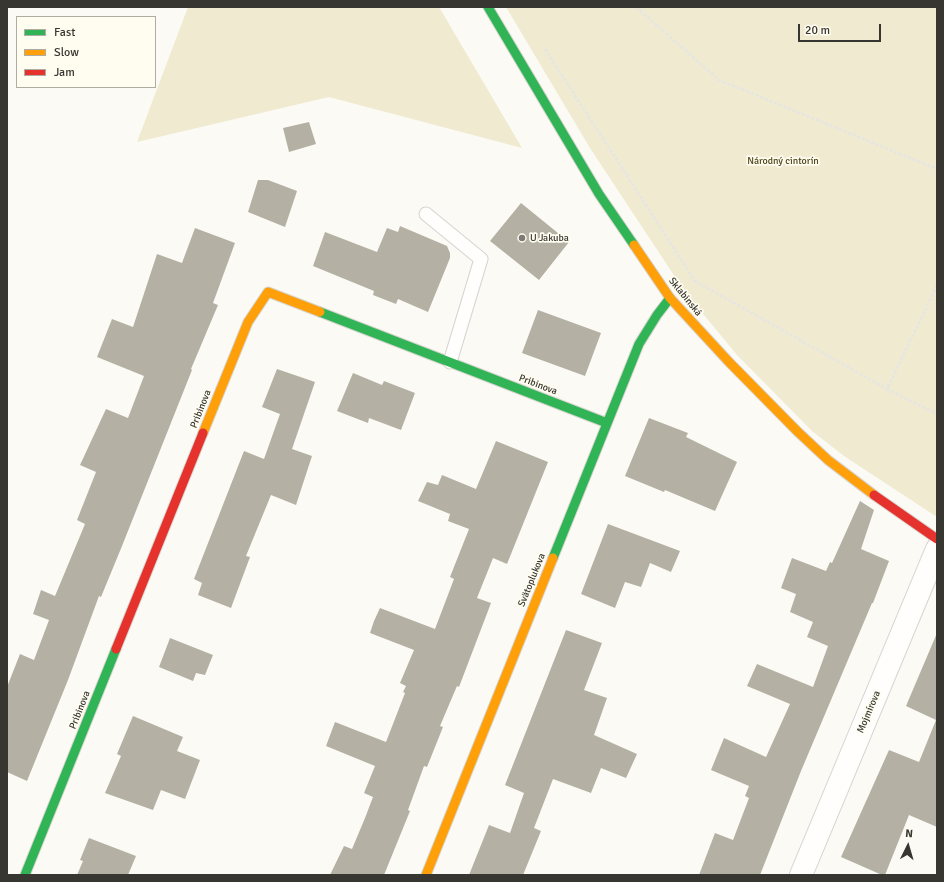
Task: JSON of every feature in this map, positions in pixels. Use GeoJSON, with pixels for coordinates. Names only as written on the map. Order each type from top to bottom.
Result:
{"type":"FeatureCollection","features":[{"type":"Feature","properties":{"kind":"street","name":"Sklabinská"},"geometry":{"type":"LineString","coordinates":[[488,7],[599,194],[670,298],[729,362],[798,432],[828,460],[865,489],[937,539]]}},
{"type":"Feature","properties":{"kind":"street","name":"Pribinova"},"geometry":{"type":"LineString","coordinates":[[25,875],[248,322],[268,292],[606,423]]}},
{"type":"Feature","properties":{"kind":"street","name":"Svätoplukova"},"geometry":{"type":"LineString","coordinates":[[426,875],[606,423],[639,344],[657,315],[670,298]]}},
{"type":"Feature","properties":{"kind":"street","name":"Mojmírova"},"geometry":{"type":"LineString","coordinates":[[801,875],[937,549]]}},
{"type":"Feature","properties":{"kind":"lane"},"geometry":{"type":"LineString","coordinates":[[426,214],[482,259],[450,362]]}},
{"type":"Feature","properties":{"kind":"path"},"geometry":{"type":"LineString","coordinates":[[636,7],[719,80],[937,168]]}},
{"type":"Feature","properties":{"kind":"path"},"geometry":{"type":"LineString","coordinates":[[544,47],[695,281],[887,389],[937,414]]}},
{"type":"Feature","properties":{"kind":"path"},"geometry":{"type":"LineString","coordinates":[[887,389],[937,286]]}},
{"type":"Feature","properties":{"kind":"green space"},"geometry":{"type":"Polygon","coordinates":[[[188,7],[439,7],[522,148],[329,97],[137,142],[188,7]]]}},
{"type":"Feature","properties":{"kind":"green space","name":"Národný cintorín"},"geometry":{"type":"Polygon","coordinates":[[[506,7],[937,7],[937,517],[844,456],[812,431],[737,355],[685,292],[590,148],[506,7]]]}},
{"type":"Feature","properties":{"kind":"building"},"geometry":{"type":"Polygon","coordinates":[[[309,122],[316,144],[289,152],[283,128],[309,122]]]}},
{"type":"Feature","properties":{"kind":"building"},"geometry":{"type":"Polygon","coordinates":[[[258,180],[268,180],[297,191],[285,227],[248,212],[258,180]]]}},
{"type":"Feature","properties":{"kind":"building"},"geometry":{"type":"Polygon","coordinates":[[[521,203],[569,242],[539,280],[490,241],[521,203]]]}},
{"type":"Feature","properties":{"kind":"building"},"geometry":{"type":"Polygon","coordinates":[[[400,226],[447,246],[450,253],[450,258],[428,312],[398,299],[396,304],[373,295],[374,291],[313,266],[325,232],[377,252],[387,228],[398,232],[400,226]]]}},
{"type":"Feature","properties":{"kind":"building"},"geometry":{"type":"Polygon","coordinates":[[[195,228],[235,243],[213,303],[218,305],[191,369],[192,370],[122,546],[101,597],[99,596],[68,680],[27,781],[7,772],[7,687],[20,654],[34,660],[49,620],[33,614],[41,590],[55,596],[85,524],[77,520],[96,472],[80,465],[106,409],[128,418],[144,376],[97,357],[112,319],[133,327],[157,254],[182,263],[195,228]]]}},
{"type":"Feature","properties":{"kind":"building"},"geometry":{"type":"Polygon","coordinates":[[[538,310],[601,333],[585,376],[522,353],[538,310]]]}},
{"type":"Feature","properties":{"kind":"building"},"geometry":{"type":"Polygon","coordinates":[[[277,369],[315,382],[292,449],[312,456],[296,505],[271,495],[246,556],[250,557],[231,608],[198,595],[202,583],[194,579],[244,451],[264,459],[280,414],[262,407],[277,369]]]}},
{"type":"Feature","properties":{"kind":"building"},"geometry":{"type":"Polygon","coordinates":[[[353,373],[382,385],[384,381],[415,393],[401,430],[369,418],[368,423],[337,411],[353,373]]]}},
{"type":"Feature","properties":{"kind":"building"},"geometry":{"type":"Polygon","coordinates":[[[649,418],[688,433],[686,437],[737,462],[715,511],[665,490],[664,492],[625,476],[649,418]]]}},
{"type":"Feature","properties":{"kind":"building"},"geometry":{"type":"Polygon","coordinates":[[[496,441],[548,462],[507,564],[493,558],[477,598],[491,603],[459,687],[457,686],[440,726],[443,727],[427,767],[424,766],[408,810],[410,811],[384,875],[330,875],[344,846],[352,849],[365,818],[373,797],[364,793],[375,766],[326,746],[335,722],[386,742],[405,693],[403,692],[406,686],[400,683],[414,650],[370,633],[374,621],[380,608],[435,629],[454,579],[450,577],[469,529],[448,521],[450,514],[418,501],[427,482],[438,485],[442,475],[476,489],[496,441]]]}},
{"type":"Feature","properties":{"kind":"building"},"geometry":{"type":"Polygon","coordinates":[[[860,501],[874,510],[861,549],[889,561],[873,603],[801,771],[760,875],[699,875],[715,833],[733,840],[749,798],[745,796],[749,786],[711,770],[724,738],[766,757],[790,704],[747,686],[757,664],[813,687],[828,646],[807,637],[813,622],[790,612],[796,594],[781,588],[792,558],[826,571],[830,562],[832,563],[860,501]]]}},
{"type":"Feature","properties":{"kind":"building"},"geometry":{"type":"Polygon","coordinates":[[[608,524],[680,551],[671,572],[650,563],[641,587],[625,582],[615,608],[581,594],[608,524]]]}},
{"type":"Feature","properties":{"kind":"building"},"geometry":{"type":"Polygon","coordinates":[[[566,630],[602,643],[584,690],[607,698],[594,735],[637,754],[626,778],[601,768],[591,793],[553,779],[534,828],[541,831],[523,875],[469,875],[489,825],[510,833],[524,793],[505,785],[566,630]]]}},
{"type":"Feature","properties":{"kind":"building"},"geometry":{"type":"Polygon","coordinates":[[[937,633],[937,827],[909,815],[885,875],[882,875],[841,857],[889,750],[919,762],[936,720],[906,706],[937,633]]]}},
{"type":"Feature","properties":{"kind":"building"},"geometry":{"type":"Polygon","coordinates":[[[170,638],[213,655],[205,675],[196,673],[193,681],[159,667],[170,638]]]}},
{"type":"Feature","properties":{"kind":"building"},"geometry":{"type":"Polygon","coordinates":[[[133,716],[183,737],[177,751],[200,760],[185,799],[161,790],[153,810],[105,793],[121,756],[117,754],[133,716]]]}},
{"type":"Feature","properties":{"kind":"building"},"geometry":{"type":"Polygon","coordinates":[[[89,838],[136,856],[128,875],[77,875],[83,861],[80,860],[89,838]]]}},
{"type":"Feature","properties":{"kind":"traffic: fast"},"geometry":{"type":"LineString","coordinates":[[488,7],[599,194],[634,245]]}},
{"type":"Feature","properties":{"kind":"traffic: fast"},"geometry":{"type":"LineString","coordinates":[[553,558],[639,344],[657,315],[670,298]]}},
{"type":"Feature","properties":{"kind":"traffic: fast"},"geometry":{"type":"LineString","coordinates":[[320,312],[607,423]]}},
{"type":"Feature","properties":{"kind":"traffic: fast"},"geometry":{"type":"LineString","coordinates":[[25,875],[116,649]]}},
{"type":"Feature","properties":{"kind":"traffic: slow"},"geometry":{"type":"LineString","coordinates":[[634,245],[670,298],[729,362],[798,432],[828,460],[874,495]]}},
{"type":"Feature","properties":{"kind":"traffic: slow"},"geometry":{"type":"LineString","coordinates":[[203,433],[248,322],[268,292],[320,312]]}},
{"type":"Feature","properties":{"kind":"traffic: slow"},"geometry":{"type":"LineString","coordinates":[[426,875],[553,558]]}},
{"type":"Feature","properties":{"kind":"traffic: jam"},"geometry":{"type":"LineString","coordinates":[[116,649],[203,433]]}},
{"type":"Feature","properties":{"kind":"traffic: jam"},"geometry":{"type":"LineString","coordinates":[[874,495],[937,539]]}},
{"type":"Feature","properties":{"kind":"place","name":"U Jakuba"},"geometry":{"type":"Point","coordinates":[522,238]}}]}
